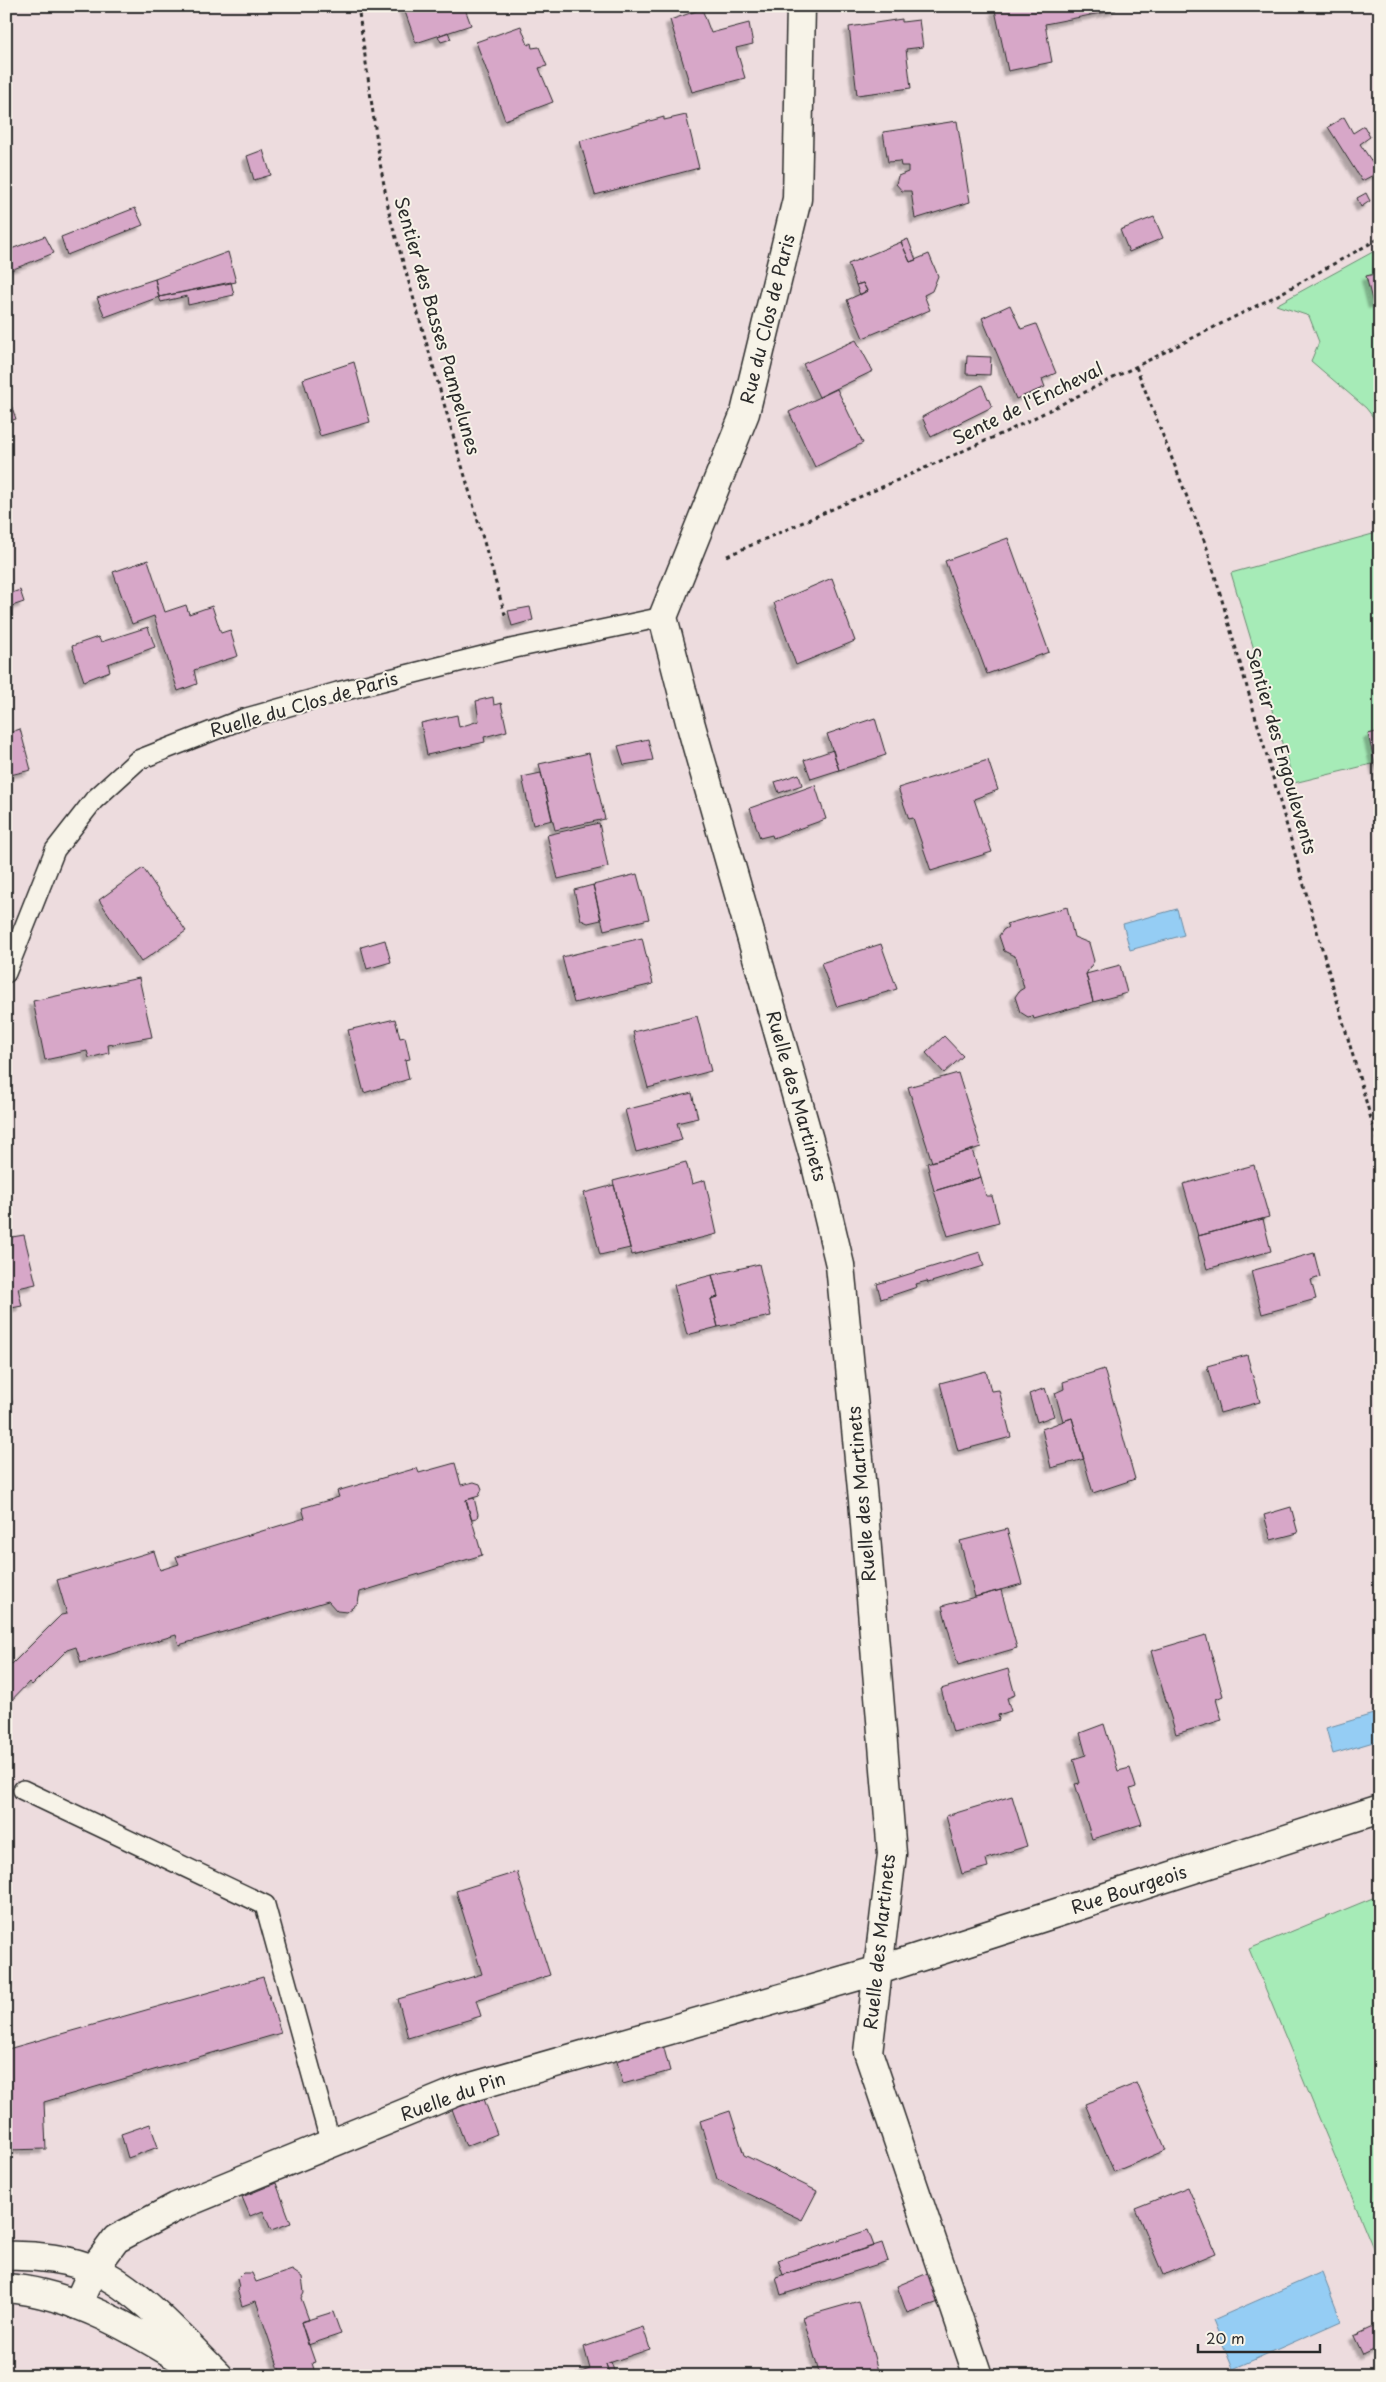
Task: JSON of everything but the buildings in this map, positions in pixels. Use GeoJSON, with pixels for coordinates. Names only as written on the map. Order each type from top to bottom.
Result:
{"type":"FeatureCollection","features":[{"type":"Feature","properties":{"kind":"street","name":"Rue du Clos de Paris"},"geometry":{"type":"LineString","coordinates":[[663,617],[746,413],[797,199],[801,6]]}},
{"type":"Feature","properties":{"kind":"street","name":"Ruelle des Martinets"},"geometry":{"type":"LineString","coordinates":[[663,617],[690,722],[815,1162],[840,1265],[863,1500],[892,1854],[868,2052],[978,2376]]}},
{"type":"Feature","properties":{"kind":"street","name":"Rue Bourgeois"},"geometry":{"type":"LineString","coordinates":[[879,1970],[1380,1809]]}},
{"type":"Feature","properties":{"kind":"street","name":"Ruelle du Pin"},"geometry":{"type":"LineString","coordinates":[[77,2305],[93,2270],[116,2239],[176,2207],[461,2090],[879,1970]]}},
{"type":"Feature","properties":{"kind":"street"},"geometry":{"type":"LineString","coordinates":[[6,2256],[64,2261],[93,2270],[126,2288],[219,2376]]}},
{"type":"Feature","properties":{"kind":"street"},"geometry":{"type":"LineString","coordinates":[[6,2288],[51,2296],[77,2305],[127,2328],[208,2376]]}},
{"type":"Feature","properties":{"kind":"lane","name":"Ruelle du Clos de Paris"},"geometry":{"type":"LineString","coordinates":[[6,973],[55,850],[94,800],[138,760],[243,719],[338,692],[515,648],[663,617]]}},
{"type":"Feature","properties":{"kind":"lane"},"geometry":{"type":"LineString","coordinates":[[23,1790],[265,1905],[331,2144]]}},
{"type":"Feature","properties":{"kind":"path","name":"Sentier des Basses Pampelunes"},"geometry":{"type":"LineString","coordinates":[[358,6],[380,163],[390,217],[515,648]]}},
{"type":"Feature","properties":{"kind":"path","name":"Sente de l'Encheval"},"geometry":{"type":"LineString","coordinates":[[679,578],[824,511],[1010,430],[1276,296],[1380,238]]}},
{"type":"Feature","properties":{"kind":"path","name":"Sentier des Engoulevents"},"geometry":{"type":"LineString","coordinates":[[1136,367],[1207,548],[1380,1150]]}},
{"type":"Feature","properties":{"kind":"green space"},"geometry":{"type":"Polygon","coordinates":[[[1380,248],[1380,426],[1366,408],[1311,361],[1319,342],[1309,316],[1276,305],[1380,248]]]}},
{"type":"Feature","properties":{"kind":"green space"},"geometry":{"type":"Polygon","coordinates":[[[1380,532],[1380,762],[1294,783],[1231,573],[1380,532]]]}},
{"type":"Feature","properties":{"kind":"green space"},"geometry":{"type":"Polygon","coordinates":[[[1380,1895],[1380,2245],[1373,2248],[1249,1949],[1380,1895]]]}},
{"type":"Feature","properties":{"kind":"water"},"geometry":{"type":"Polygon","coordinates":[[[1177,909],[1184,935],[1130,950],[1123,924],[1177,909]]]}},
{"type":"Feature","properties":{"kind":"water"},"geometry":{"type":"Polygon","coordinates":[[[1380,1712],[1380,1740],[1333,1754],[1326,1728],[1380,1712]]]}},
{"type":"Feature","properties":{"kind":"water"},"geometry":{"type":"Polygon","coordinates":[[[1322,2272],[1341,2321],[1233,2369],[1213,2320],[1322,2272]]]}}]}
